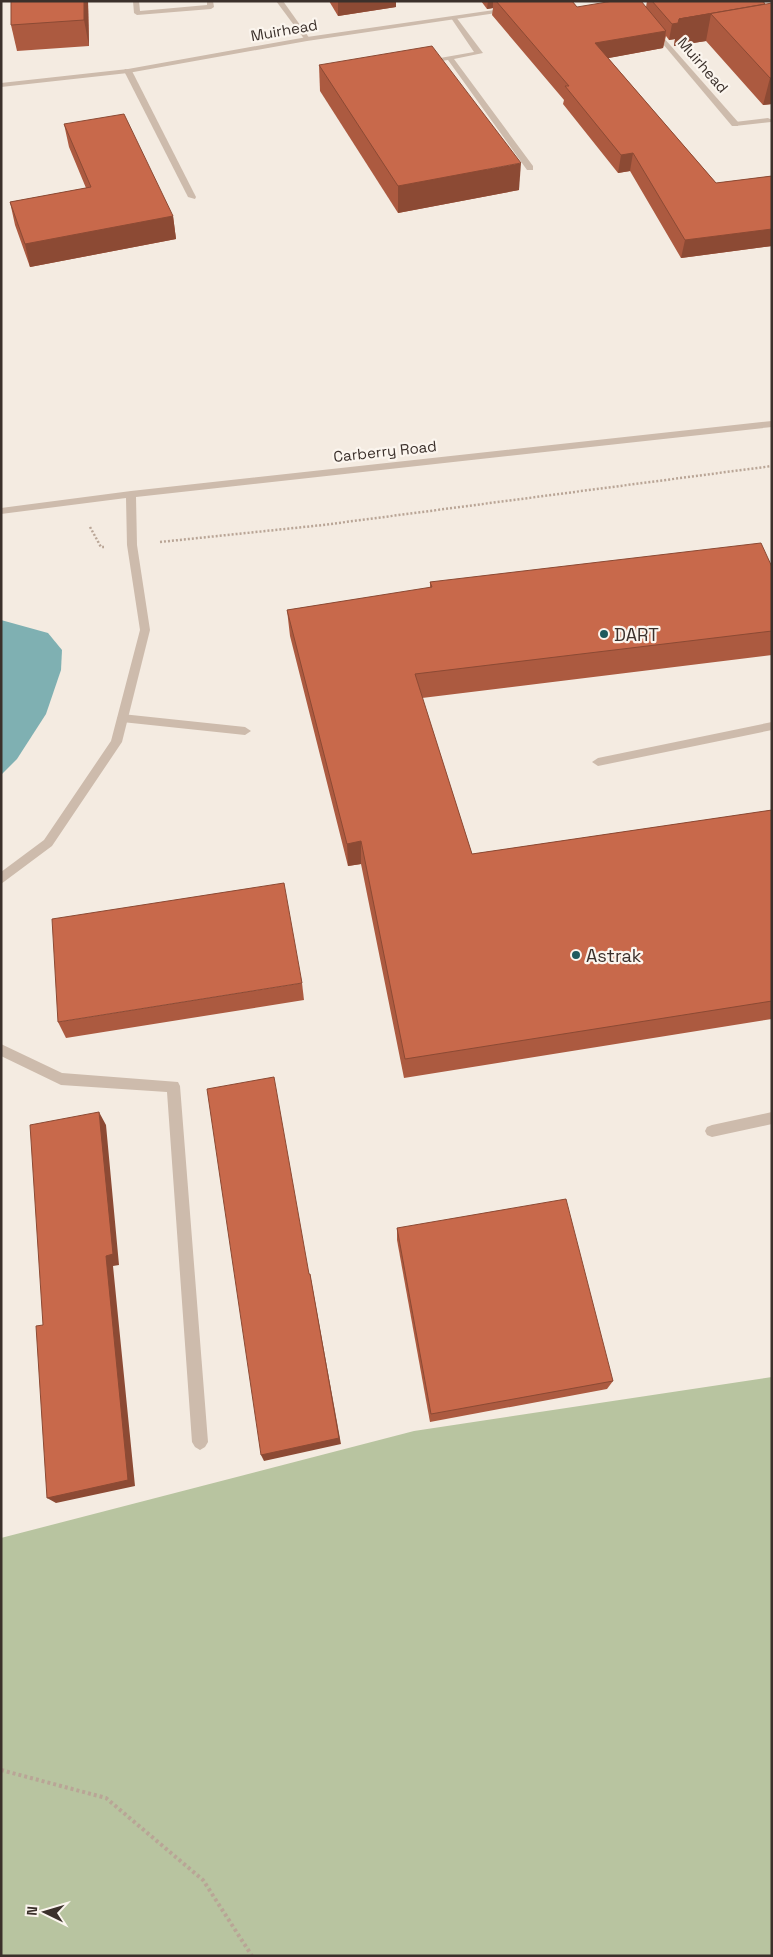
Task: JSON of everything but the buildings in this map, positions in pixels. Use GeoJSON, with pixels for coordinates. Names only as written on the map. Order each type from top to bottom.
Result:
{"type":"FeatureCollection","features":[{"type":"Feature","properties":{"kind":"street"},"geometry":{"type":"LineString","coordinates":[[136,1],[137,13],[211,7],[210,1]]}},
{"type":"Feature","properties":{"kind":"street"},"geometry":{"type":"LineString","coordinates":[[279,1],[307,40]]}},
{"type":"Feature","properties":{"kind":"street","name":"Muirhead"},"geometry":{"type":"LineString","coordinates":[[1,85],[128,71],[307,40],[513,10]]}},
{"type":"Feature","properties":{"kind":"street"},"geometry":{"type":"LineString","coordinates":[[419,62],[479,53],[454,18]]}},
{"type":"Feature","properties":{"kind":"street","name":"Muirhead"},"geometry":{"type":"LineString","coordinates":[[648,22],[735,124],[768,120]]}},
{"type":"Feature","properties":{"kind":"street"},"geometry":{"type":"LineString","coordinates":[[666,43],[675,42]]}},
{"type":"Feature","properties":{"kind":"street"},"geometry":{"type":"LineString","coordinates":[[449,57],[530,168]]}},
{"type":"Feature","properties":{"kind":"street"},"geometry":{"type":"LineString","coordinates":[[128,71],[192,197]]}},
{"type":"Feature","properties":{"kind":"street","name":"Carberry Road"},"geometry":{"type":"LineString","coordinates":[[1,510],[772,424]]}},
{"type":"Feature","properties":{"kind":"street"},"geometry":{"type":"LineString","coordinates":[[1,879],[48,843],[116,742],[145,630],[132,546],[131,494]]}},
{"type":"Feature","properties":{"kind":"street"},"geometry":{"type":"LineString","coordinates":[[122,718],[245,731]]}},
{"type":"Feature","properties":{"kind":"street"},"geometry":{"type":"LineString","coordinates":[[598,762],[772,726]]}},
{"type":"Feature","properties":{"kind":"street"},"geometry":{"type":"LineString","coordinates":[[1,1050],[61,1079],[174,1086],[200,1442]]}},
{"type":"Feature","properties":{"kind":"street"},"geometry":{"type":"LineString","coordinates":[[712,1130],[772,1118]]}},
{"type":"Feature","properties":{"kind":"path"},"geometry":{"type":"LineString","coordinates":[[82,524],[90,527],[100,547],[132,546],[323,525],[772,466]]}},
{"type":"Feature","properties":{"kind":"path"},"geometry":{"type":"LineString","coordinates":[[1,1770],[106,1798],[204,1880],[252,1956]]}},
{"type":"Feature","properties":{"kind":"green space"},"geometry":{"type":"Polygon","coordinates":[[[772,1377],[772,1956],[1,1956],[1,1538],[414,1431],[772,1377]]]}},
{"type":"Feature","properties":{"kind":"water"},"geometry":{"type":"Polygon","coordinates":[[[1,620],[48,633],[62,650],[61,670],[46,714],[17,759],[1,775],[1,620]]]}},
{"type":"Feature","properties":{"kind":"place","name":"DART"},"geometry":{"type":"Point","coordinates":[604,634]}},
{"type":"Feature","properties":{"kind":"place","name":"Astrak"},"geometry":{"type":"Point","coordinates":[576,955]}}]}
